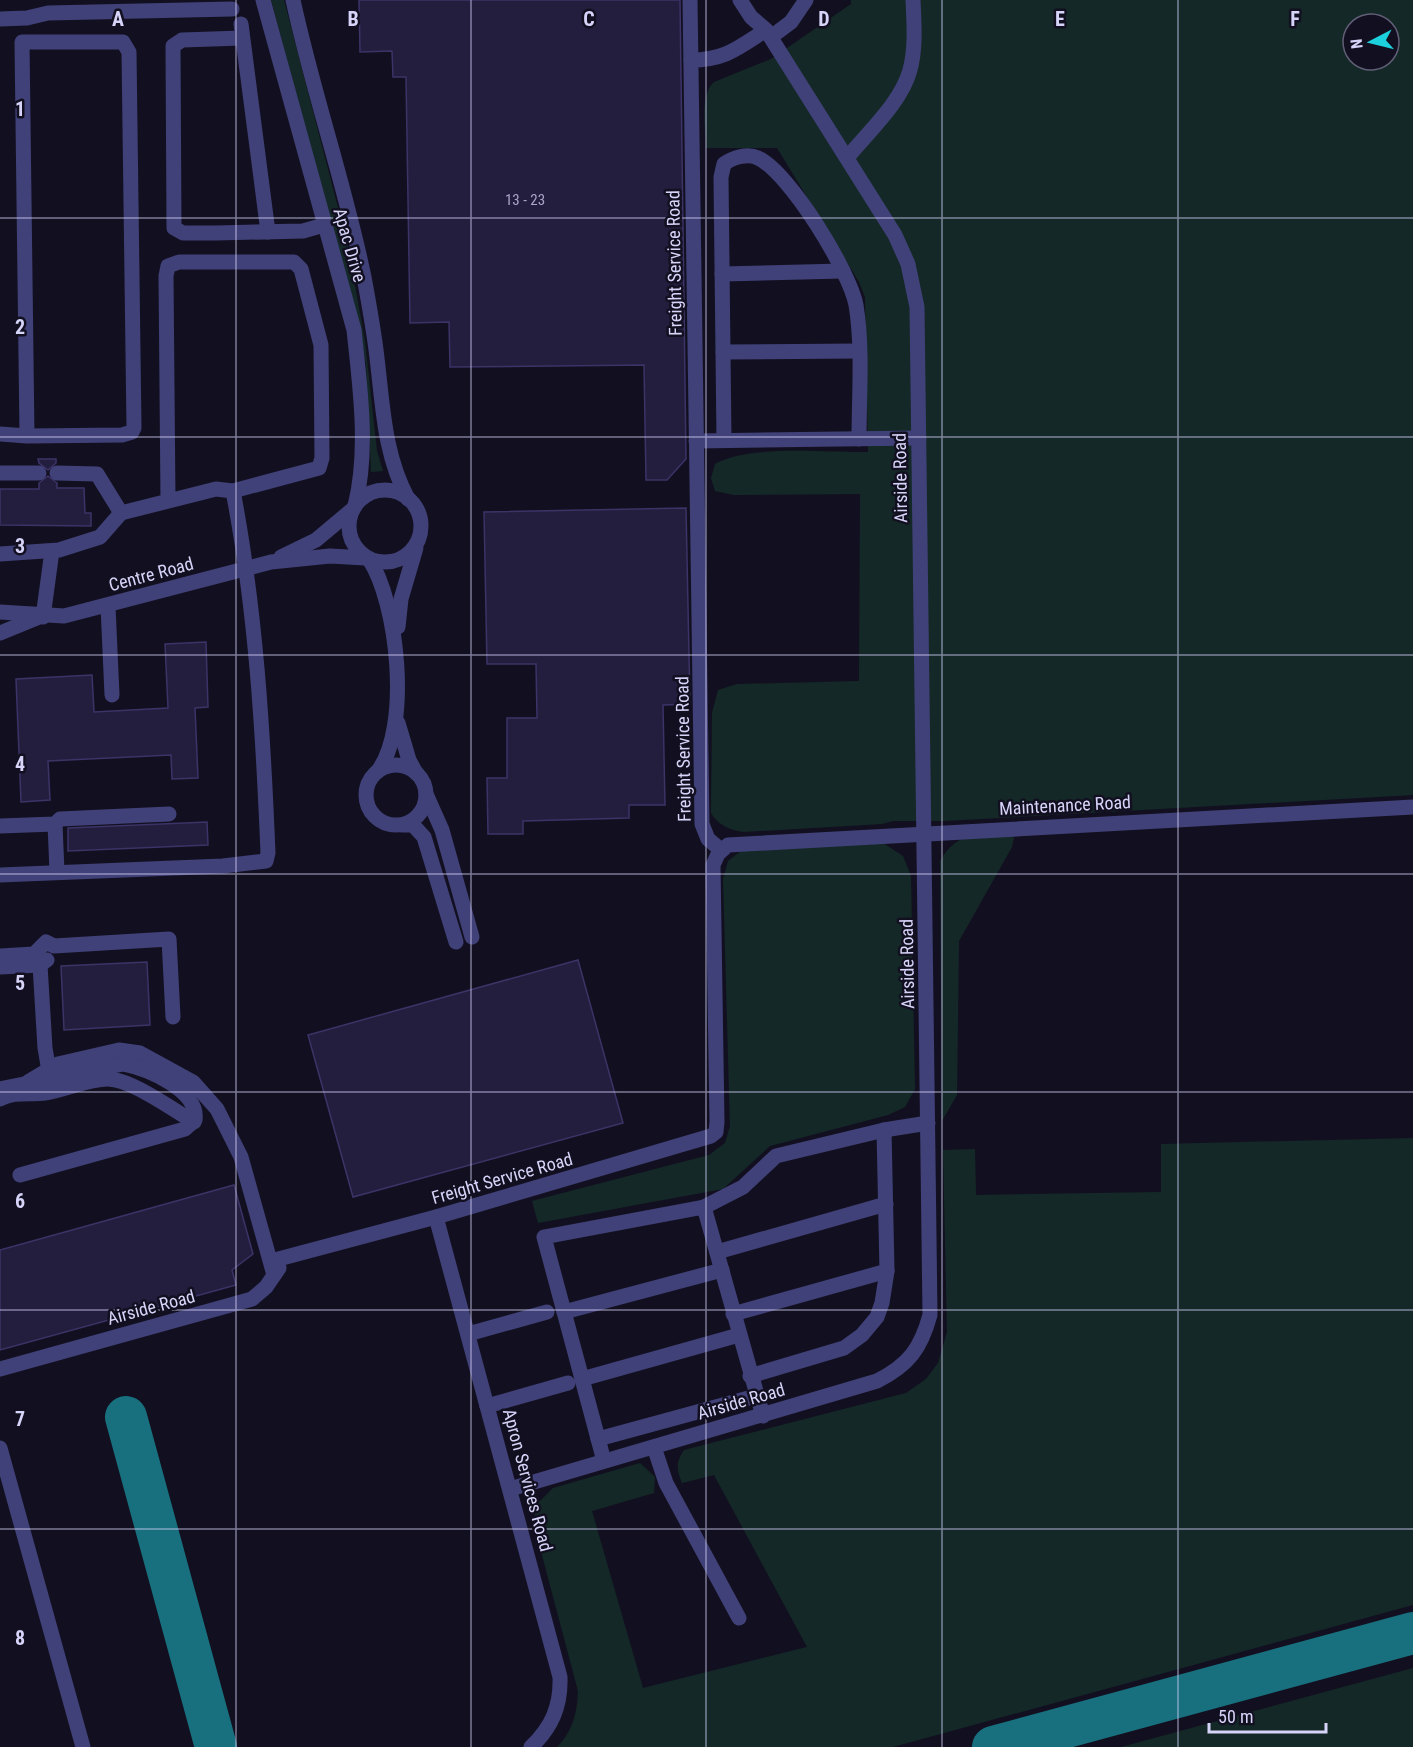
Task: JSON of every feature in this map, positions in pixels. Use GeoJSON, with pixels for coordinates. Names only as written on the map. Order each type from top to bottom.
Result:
{"type":"FeatureCollection","features":[{"type":"Feature","properties":{"kind":"street","name":"Apac Drive"},"geometry":{"type":"LineString","coordinates":[[263,0],[354,330],[359,376],[361,468],[354,508]]}},
{"type":"Feature","properties":{"kind":"street","name":"Apac Drive"},"geometry":{"type":"LineString","coordinates":[[293,0],[359,255],[372,320],[385,436],[397,476],[408,499]]}},
{"type":"Feature","properties":{"kind":"street","name":"Freight Service Road"},"geometry":{"type":"LineString","coordinates":[[272,1268],[296,1255],[706,1140],[716,1132],[713,865],[721,850],[708,839],[702,824],[690,0]]}},
{"type":"Feature","properties":{"kind":"street","name":"Airside Road"},"geometry":{"type":"LineString","coordinates":[[510,1489],[877,1381],[903,1366],[920,1344],[930,1315],[932,1296],[917,307],[911,273],[895,235],[768,34],[751,17],[740,0]]}},
{"type":"Feature","properties":{"kind":"street"},"geometry":{"type":"LineString","coordinates":[[847,159],[891,105],[908,78],[914,47],[913,0]]}},
{"type":"Feature","properties":{"kind":"street"},"geometry":{"type":"LineString","coordinates":[[691,60],[727,56],[791,22],[805,1]]}},
{"type":"Feature","properties":{"kind":"street"},"geometry":{"type":"LineString","coordinates":[[0,19],[27,18],[48,6],[230,5],[242,31],[268,232]]}},
{"type":"Feature","properties":{"kind":"street"},"geometry":{"type":"LineString","coordinates":[[267,18],[242,31],[209,39],[178,41],[172,50],[174,228],[183,233],[268,232],[303,231],[324,225]]}},
{"type":"Feature","properties":{"kind":"street"},"geometry":{"type":"LineString","coordinates":[[0,434],[27,436],[127,435],[132,432],[135,423],[129,52],[127,44],[118,42],[22,42],[27,436]]}},
{"type":"Feature","properties":{"kind":"street"},"geometry":{"type":"LineString","coordinates":[[724,440],[721,177],[724,164],[731,158],[744,156],[758,158],[789,183],[850,283],[856,305],[859,439]]}},
{"type":"Feature","properties":{"kind":"street"},"geometry":{"type":"LineString","coordinates":[[0,554],[52,551],[100,537],[121,513],[216,489],[233,491],[314,470],[321,464],[320,335],[301,269],[294,261],[179,262],[168,266],[165,276],[168,501]]}},
{"type":"Feature","properties":{"kind":"street"},"geometry":{"type":"LineString","coordinates":[[722,274],[843,271]]}},
{"type":"Feature","properties":{"kind":"street"},"geometry":{"type":"LineString","coordinates":[[723,352],[858,351]]}},
{"type":"Feature","properties":{"kind":"street"},"geometry":{"type":"LineString","coordinates":[[696,441],[919,438]]}},
{"type":"Feature","properties":{"kind":"street"},"geometry":{"type":"LineString","coordinates":[[57,472],[97,474],[121,513]]}},
{"type":"Feature","properties":{"kind":"street"},"geometry":{"type":"LineString","coordinates":[[0,473],[39,473]]}},
{"type":"Feature","properties":{"kind":"street"},"geometry":{"type":"LineString","coordinates":[[395,644],[384,585],[367,558],[356,549],[350,536],[349,521],[354,508],[367,495],[379,490],[391,490],[408,499],[420,520],[419,538],[401,599],[395,644],[396,708],[392,739],[366,792],[370,811],[384,823],[413,825],[424,837],[456,942]]}},
{"type":"Feature","properties":{"kind":"street"},"geometry":{"type":"LineString","coordinates":[[0,875],[212,867],[266,861],[268,841],[258,670],[247,568],[233,491]]}},
{"type":"Feature","properties":{"kind":"street","name":"Centre Road"},"geometry":{"type":"LineString","coordinates":[[271,562],[316,540],[354,508]]}},
{"type":"Feature","properties":{"kind":"street"},"geometry":{"type":"LineString","coordinates":[[367,558],[382,562],[398,560],[411,552],[419,538]]}},
{"type":"Feature","properties":{"kind":"street"},"geometry":{"type":"LineString","coordinates":[[41,617],[52,551]]}},
{"type":"Feature","properties":{"kind":"street","name":"Centre Road"},"geometry":{"type":"LineString","coordinates":[[0,612],[41,617],[77,615],[271,562],[330,556],[367,558]]}},
{"type":"Feature","properties":{"kind":"street"},"geometry":{"type":"LineString","coordinates":[[108,606],[112,695]]}},
{"type":"Feature","properties":{"kind":"street","name":"Centre Road"},"geometry":{"type":"LineString","coordinates":[[0,633],[41,617]]}},
{"type":"Feature","properties":{"kind":"street"},"geometry":{"type":"LineString","coordinates":[[396,708],[401,739],[442,830],[472,937]]}},
{"type":"Feature","properties":{"kind":"street"},"geometry":{"type":"LineString","coordinates":[[378,771],[389,766],[401,766],[417,775]]}},
{"type":"Feature","properties":{"kind":"street"},"geometry":{"type":"LineString","coordinates":[[402,825],[421,812],[425,791]]}},
{"type":"Feature","properties":{"kind":"street","name":"Maintenance Road"},"geometry":{"type":"LineString","coordinates":[[721,850],[731,844],[1413,807]]}},
{"type":"Feature","properties":{"kind":"street"},"geometry":{"type":"LineString","coordinates":[[57,872],[56,824],[60,819],[169,814]]}},
{"type":"Feature","properties":{"kind":"street"},"geometry":{"type":"LineString","coordinates":[[0,826],[56,824]]}},
{"type":"Feature","properties":{"kind":"street"},"geometry":{"type":"LineString","coordinates":[[0,956],[36,953],[49,944],[169,939],[173,1017]]}},
{"type":"Feature","properties":{"kind":"street"},"geometry":{"type":"LineString","coordinates":[[0,967],[40,965],[47,959],[49,944]]}},
{"type":"Feature","properties":{"kind":"street"},"geometry":{"type":"LineString","coordinates":[[40,965],[51,1080]]}},
{"type":"Feature","properties":{"kind":"street"},"geometry":{"type":"LineString","coordinates":[[0,1099],[51,1080],[110,1051],[126,1050],[140,1053],[193,1082],[217,1109],[234,1140],[245,1168],[272,1268]]}},
{"type":"Feature","properties":{"kind":"street"},"geometry":{"type":"LineString","coordinates":[[0,1089],[51,1080],[111,1065],[131,1065],[188,1095],[195,1111],[194,1122]]}},
{"type":"Feature","properties":{"kind":"street"},"geometry":{"type":"LineString","coordinates":[[0,1073],[0,1083]]}},
{"type":"Feature","properties":{"kind":"street"},"geometry":{"type":"LineString","coordinates":[[51,1080],[114,1079],[129,1085],[194,1122]]}},
{"type":"Feature","properties":{"kind":"street"},"geometry":{"type":"LineString","coordinates":[[20,1175],[179,1131],[194,1122]]}},
{"type":"Feature","properties":{"kind":"street"},"geometry":{"type":"LineString","coordinates":[[604,1461],[598,1439],[575,1381],[564,1312],[544,1237],[704,1207],[743,1187],[776,1156],[884,1130],[928,1123]]}},
{"type":"Feature","properties":{"kind":"street"},"geometry":{"type":"LineString","coordinates":[[750,1376],[832,1352],[852,1343],[877,1317],[882,1304],[887,1271],[884,1130]]}},
{"type":"Feature","properties":{"kind":"street"},"geometry":{"type":"LineString","coordinates":[[717,1252],[886,1204]]}},
{"type":"Feature","properties":{"kind":"street"},"geometry":{"type":"LineString","coordinates":[[704,1207],[763,1416]]}},
{"type":"Feature","properties":{"kind":"street","name":"Apron Services Road"},"geometry":{"type":"LineString","coordinates":[[436,1216],[560,1677],[561,1695],[552,1721],[531,1747]]}},
{"type":"Feature","properties":{"kind":"street","name":"Airside Road"},"geometry":{"type":"LineString","coordinates":[[0,1369],[252,1299],[266,1287],[272,1268]]}},
{"type":"Feature","properties":{"kind":"street"},"geometry":{"type":"LineString","coordinates":[[564,1312],[722,1270]]}},
{"type":"Feature","properties":{"kind":"street"},"geometry":{"type":"LineString","coordinates":[[734,1314],[887,1271]]}},
{"type":"Feature","properties":{"kind":"street"},"geometry":{"type":"LineString","coordinates":[[468,1334],[547,1312]]}},
{"type":"Feature","properties":{"kind":"street"},"geometry":{"type":"LineString","coordinates":[[487,1406],[739,1335]]}},
{"type":"Feature","properties":{"kind":"street"},"geometry":{"type":"LineString","coordinates":[[598,1439],[756,1395]]}},
{"type":"Feature","properties":{"kind":"street"},"geometry":{"type":"LineString","coordinates":[[654,1447],[666,1483],[739,1618]]}},
{"type":"Feature","properties":{"kind":"street"},"geometry":{"type":"LineString","coordinates":[[0,1448],[83,1747]]}},
{"type":"Feature","properties":{"kind":"green space"},"geometry":{"type":"Polygon","coordinates":[[[271,0],[284,0],[348,246],[365,341],[377,451],[383,471],[371,472],[366,365],[361,334],[271,0]]]}},
{"type":"Feature","properties":{"kind":"green space"},"geometry":{"type":"Polygon","coordinates":[[[851,0],[1413,0],[1413,795],[944,821],[893,821],[882,824],[743,832],[717,821],[711,813],[712,713],[718,690],[737,684],[859,681],[860,494],[734,495],[715,491],[711,478],[715,464],[747,454],[789,451],[868,452],[865,297],[859,282],[777,148],[706,148],[705,104],[709,88],[714,82],[771,59],[851,4],[851,0]]]}},
{"type":"Feature","properties":{"kind":"green space"},"geometry":{"type":"Polygon","coordinates":[[[1012,832],[1014,838],[1012,847],[959,941],[957,1095],[942,1121],[940,861],[954,844],[962,839],[980,834],[1012,832]]]}},
{"type":"Feature","properties":{"kind":"green space"},"geometry":{"type":"Polygon","coordinates":[[[880,841],[903,856],[911,876],[915,1089],[905,1107],[888,1115],[770,1146],[723,1189],[538,1223],[532,1201],[709,1155],[725,1143],[730,1126],[723,879],[728,861],[741,851],[880,841]]]}},
{"type":"Feature","properties":{"kind":"green space"},"geometry":{"type":"Polygon","coordinates":[[[1413,1138],[1413,1605],[893,1747],[557,1747],[567,1735],[573,1721],[578,1691],[533,1521],[538,1503],[553,1488],[640,1463],[655,1477],[654,1493],[592,1511],[643,1688],[807,1647],[714,1475],[682,1483],[678,1470],[679,1458],[684,1450],[906,1393],[926,1379],[938,1363],[947,1332],[943,1150],[975,1149],[976,1195],[1161,1192],[1161,1144],[1413,1138]]]}},
{"type":"Feature","properties":{"kind":"green space"},"geometry":{"type":"Polygon","coordinates":[[[1413,1668],[1413,1747],[1121,1747],[1413,1668]]]}},
{"type":"Feature","properties":{"kind":"building"},"geometry":{"type":"Polygon","coordinates":[[[359,0],[680,0],[686,459],[667,480],[646,480],[644,365],[450,367],[449,322],[410,323],[406,77],[393,77],[392,51],[360,52],[359,0]]]}},
{"type":"Feature","properties":{"kind":"building"},"geometry":{"type":"Polygon","coordinates":[[[38,459],[56,459],[56,463],[48,470],[39,463],[38,459]]]}},
{"type":"Feature","properties":{"kind":"building"},"geometry":{"type":"Polygon","coordinates":[[[48,476],[57,483],[57,488],[84,488],[85,513],[91,513],[91,526],[0,525],[0,489],[39,489],[39,483],[48,476]]]}},
{"type":"Feature","properties":{"kind":"building"},"geometry":{"type":"Polygon","coordinates":[[[686,508],[690,704],[663,705],[665,805],[629,805],[629,818],[523,821],[523,834],[488,834],[487,778],[507,778],[507,718],[537,718],[536,664],[487,664],[484,512],[686,508]]]}},
{"type":"Feature","properties":{"kind":"building"},"geometry":{"type":"Polygon","coordinates":[[[206,642],[208,707],[195,708],[198,778],[172,779],[171,755],[48,761],[50,800],[21,802],[16,679],[92,675],[94,712],[168,708],[165,644],[206,642]]]}},
{"type":"Feature","properties":{"kind":"building"},"geometry":{"type":"Polygon","coordinates":[[[207,822],[208,845],[68,851],[68,828],[207,822]]]}},
{"type":"Feature","properties":{"kind":"building"},"geometry":{"type":"Polygon","coordinates":[[[578,960],[623,1123],[353,1197],[308,1035],[578,960]]]}},
{"type":"Feature","properties":{"kind":"building"},"geometry":{"type":"Polygon","coordinates":[[[147,962],[150,1025],[64,1030],[61,966],[147,962]]]}},
{"type":"Feature","properties":{"kind":"building"},"geometry":{"type":"Polygon","coordinates":[[[234,1185],[253,1254],[232,1270],[236,1285],[0,1350],[0,1250],[234,1185]]]}},
{"type":"Feature","properties":{"kind":"taxiway"},"geometry":{"type":"LineString","coordinates":[[126,1417],[216,1747]]}},
{"type":"Feature","properties":{"kind":"taxiway"},"geometry":{"type":"LineString","coordinates":[[993,1747],[1413,1633]]}}]}
